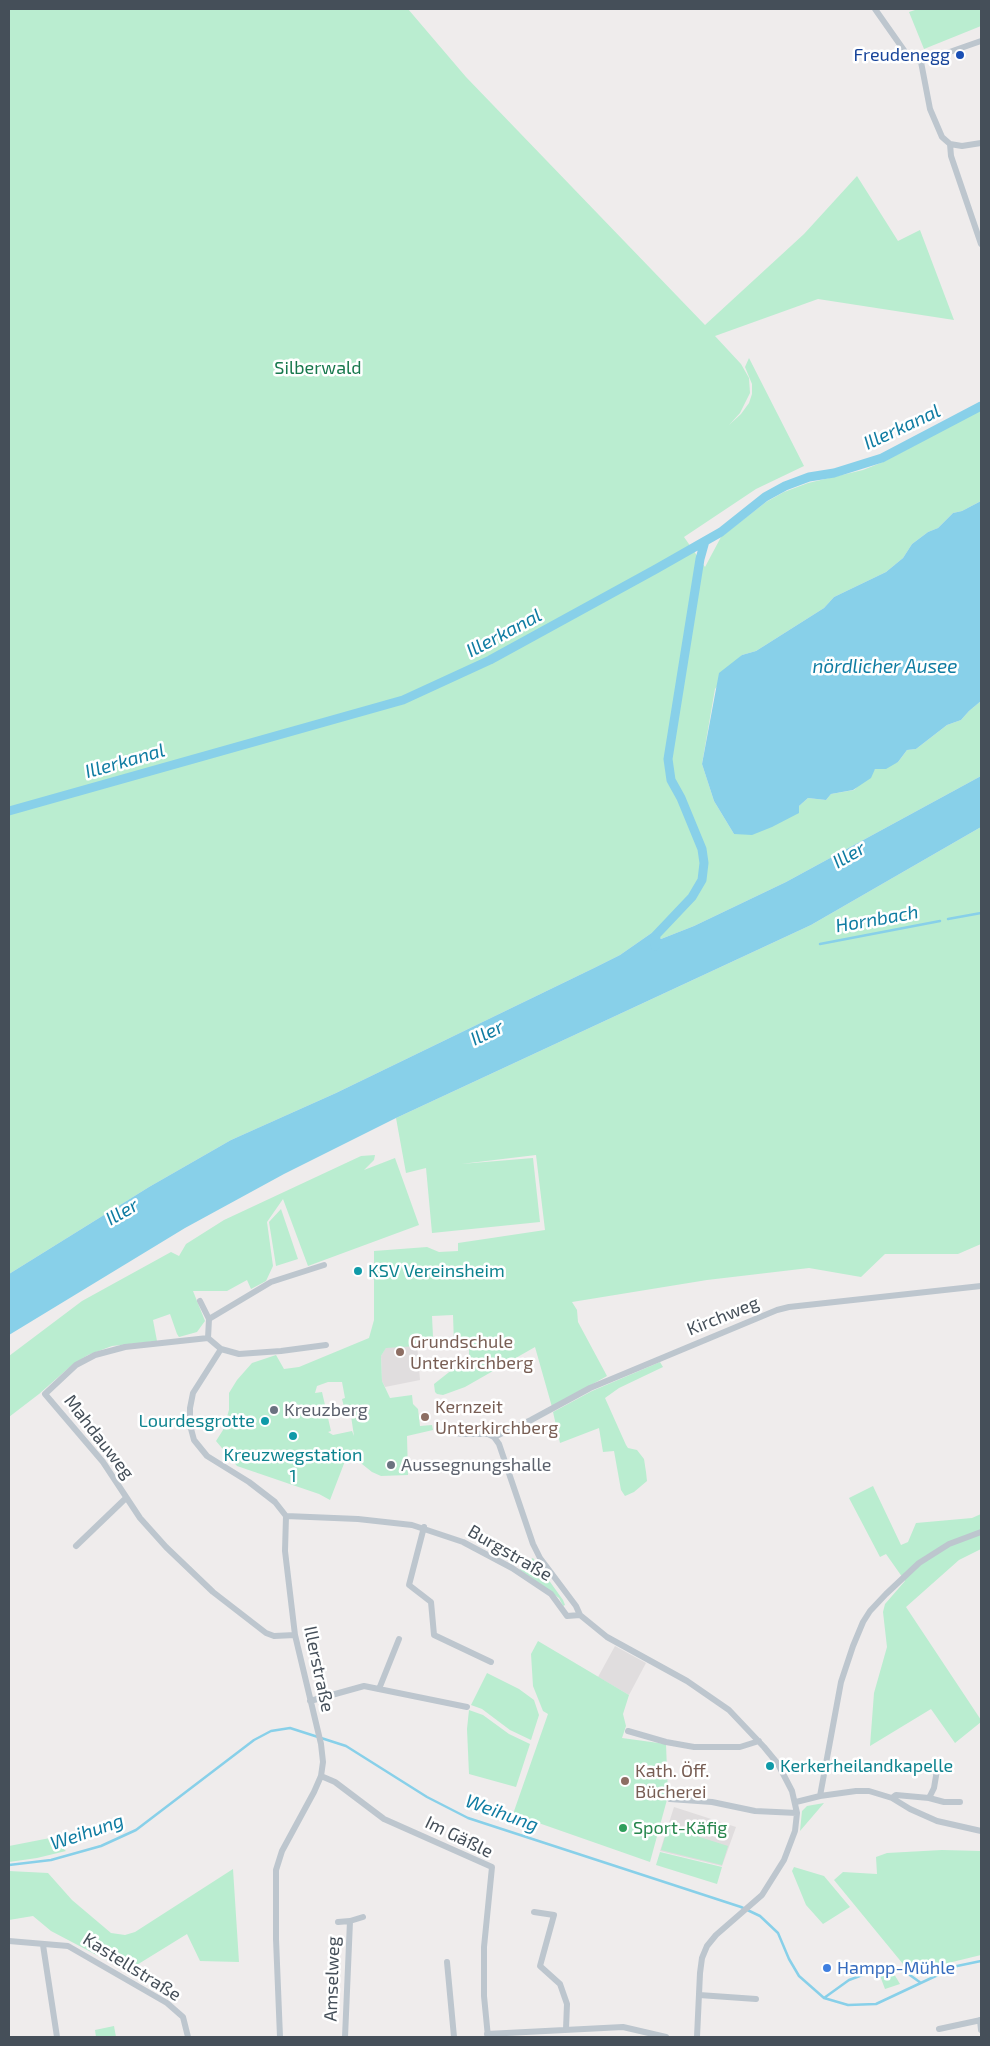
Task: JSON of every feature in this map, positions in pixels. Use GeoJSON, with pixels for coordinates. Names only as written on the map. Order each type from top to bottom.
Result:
{"type":"FeatureCollection","features":[{"type":"Feature","properties":{"kind":"street"},"geometry":{"type":"LineString","coordinates":[[875,9],[908,56],[921,62],[981,41]]}},
{"type":"Feature","properties":{"kind":"street"},"geometry":{"type":"LineString","coordinates":[[921,62],[930,109],[942,137],[950,144],[962,146],[981,143]]}},
{"type":"Feature","properties":{"kind":"street"},"geometry":{"type":"LineString","coordinates":[[950,144],[950,156],[981,244]]}},
{"type":"Feature","properties":{"kind":"street"},"geometry":{"type":"LineString","coordinates":[[209,1320],[271,1282],[324,1265]]}},
{"type":"Feature","properties":{"kind":"street","name":"Kirchweg"},"geometry":{"type":"LineString","coordinates":[[494,1437],[544,1414],[590,1388],[777,1310],[804,1305],[981,1286]]}},
{"type":"Feature","properties":{"kind":"street"},"geometry":{"type":"LineString","coordinates":[[200,1301],[209,1320],[208,1338],[221,1349],[239,1354],[326,1345]]}},
{"type":"Feature","properties":{"kind":"street","name":"Mahdauweg"},"geometry":{"type":"LineString","coordinates":[[208,1338],[125,1347],[95,1355],[76,1365],[46,1394],[103,1462],[140,1518],[166,1547],[213,1592],[266,1633],[274,1636],[296,1635]]}},
{"type":"Feature","properties":{"kind":"street"},"geometry":{"type":"LineString","coordinates":[[221,1349],[193,1393],[190,1408],[190,1425],[194,1440],[207,1456],[250,1482],[276,1502],[286,1516]]}},
{"type":"Feature","properties":{"kind":"street"},"geometry":{"type":"LineString","coordinates":[[443,1431],[463,1434],[488,1434],[494,1437],[499,1444],[536,1551],[576,1606],[580,1615]]}},
{"type":"Feature","properties":{"kind":"street","name":"Mahdauweg"},"geometry":{"type":"LineString","coordinates":[[76,1546],[126,1498]]}},
{"type":"Feature","properties":{"kind":"street","name":"Burgstraße"},"geometry":{"type":"LineString","coordinates":[[286,1516],[388,1522],[423,1529],[463,1542],[512,1568],[551,1594],[568,1616],[580,1615],[607,1637],[687,1681],[729,1710],[759,1741],[787,1780],[796,1802]]}},
{"type":"Feature","properties":{"kind":"street","name":"Illerstraße"},"geometry":{"type":"LineString","coordinates":[[280,2037],[276,1939],[276,1870],[282,1851],[321,1776],[323,1762],[321,1744],[296,1635],[285,1551],[286,1516]]}},
{"type":"Feature","properties":{"kind":"street"},"geometry":{"type":"LineString","coordinates":[[423,1529],[409,1585],[431,1602],[434,1635],[491,1662]]}},
{"type":"Feature","properties":{"kind":"street"},"geometry":{"type":"LineString","coordinates":[[820,1796],[841,1682],[861,1626],[878,1602],[919,1563],[950,1544],[981,1532]]}},
{"type":"Feature","properties":{"kind":"street"},"geometry":{"type":"LineString","coordinates":[[379,1689],[399,1639]]}},
{"type":"Feature","properties":{"kind":"street"},"geometry":{"type":"LineString","coordinates":[[310,1701],[364,1686],[467,1707]]}},
{"type":"Feature","properties":{"kind":"street"},"geometry":{"type":"LineString","coordinates":[[628,1731],[666,1742],[694,1747],[740,1747],[759,1741]]}},
{"type":"Feature","properties":{"kind":"street"},"geometry":{"type":"LineString","coordinates":[[930,1798],[937,1770]]}},
{"type":"Feature","properties":{"kind":"street","name":"Im Gäßle"},"geometry":{"type":"LineString","coordinates":[[321,1776],[336,1782],[384,1819],[492,1867],[484,1947],[484,1996],[488,2036]]}},
{"type":"Feature","properties":{"kind":"street"},"geometry":{"type":"LineString","coordinates":[[697,2037],[701,1966],[707,1946],[716,1934],[762,1895],[784,1860],[795,1831],[796,1802],[820,1796],[869,1791],[892,1798],[910,1809],[937,1821],[981,1831]]}},
{"type":"Feature","properties":{"kind":"street"},"geometry":{"type":"LineString","coordinates":[[892,1798],[896,1795],[930,1798],[944,1802],[960,1802]]}},
{"type":"Feature","properties":{"kind":"street"},"geometry":{"type":"LineString","coordinates":[[670,1799],[712,1802],[755,1811],[796,1813]]}},
{"type":"Feature","properties":{"kind":"street"},"geometry":{"type":"LineString","coordinates":[[534,1912],[554,1915],[540,1966],[560,1984],[567,2004],[566,2029]]}},
{"type":"Feature","properties":{"kind":"street","name":"Amselweg"},"geometry":{"type":"LineString","coordinates":[[338,1922],[363,1917]]}},
{"type":"Feature","properties":{"kind":"street","name":"Amselweg"},"geometry":{"type":"LineString","coordinates":[[345,2037],[350,1921]]}},
{"type":"Feature","properties":{"kind":"street","name":"Kastellstraße"},"geometry":{"type":"LineString","coordinates":[[9,1941],[68,1946],[167,2003],[183,2017],[188,2037]]}},
{"type":"Feature","properties":{"kind":"street"},"geometry":{"type":"LineString","coordinates":[[43,1945],[57,2037]]}},
{"type":"Feature","properties":{"kind":"street"},"geometry":{"type":"LineString","coordinates":[[447,1962],[454,2037]]}},
{"type":"Feature","properties":{"kind":"street"},"geometry":{"type":"LineString","coordinates":[[699,1995],[756,1999]]}},
{"type":"Feature","properties":{"kind":"street"},"geometry":{"type":"LineString","coordinates":[[939,2028],[981,2020],[981,2030]]}},
{"type":"Feature","properties":{"kind":"street"},"geometry":{"type":"LineString","coordinates":[[488,2036],[566,2029],[622,2027],[666,2037]]}},
{"type":"Feature","properties":{"kind":"shaded area","name":"Grundschule Unterkirchberg"},"geometry":{"type":"Polygon","coordinates":[[[415,1319],[420,1380],[385,1387],[382,1381],[381,1356],[400,1324],[415,1319]]]}},
{"type":"Feature","properties":{"kind":"shaded area"},"geometry":{"type":"Polygon","coordinates":[[[615,1646],[646,1663],[629,1695],[598,1677],[615,1646]]]}},
{"type":"Feature","properties":{"kind":"shaded area"},"geometry":{"type":"Polygon","coordinates":[[[674,1807],[736,1827],[722,1866],[660,1851],[674,1807]]]}},
{"type":"Feature","properties":{"kind":"green space","name":"Silberwald"},"geometry":{"type":"Polygon","coordinates":[[[9,9],[408,9],[466,77],[705,325],[804,234],[857,176],[898,241],[920,230],[954,320],[818,299],[715,336],[741,364],[749,378],[750,393],[740,413],[729,425],[741,414],[749,403],[752,394],[752,384],[745,367],[749,358],[804,466],[756,489],[684,537],[705,567],[721,537],[766,502],[784,492],[808,483],[863,470],[883,462],[981,410],[981,501],[962,511],[953,513],[938,528],[928,532],[912,544],[903,558],[886,572],[834,597],[824,608],[756,651],[742,655],[715,689],[702,764],[714,801],[734,834],[799,806],[808,798],[826,800],[831,794],[854,790],[875,769],[898,762],[907,750],[916,749],[947,725],[961,720],[981,701],[981,776],[786,882],[694,926],[661,939],[653,932],[620,955],[594,968],[336,1093],[231,1140],[149,1187],[9,1274],[9,9]]]}},
{"type":"Feature","properties":{"kind":"green space"},"geometry":{"type":"Polygon","coordinates":[[[918,9],[981,9],[981,26],[924,49],[909,12],[918,9]]]}},
{"type":"Feature","properties":{"kind":"green space"},"geometry":{"type":"Polygon","coordinates":[[[981,827],[981,1244],[958,1254],[885,1254],[861,1277],[809,1268],[707,1280],[572,1302],[577,1310],[578,1322],[607,1376],[552,1407],[535,1347],[465,1387],[443,1395],[437,1394],[434,1384],[453,1369],[469,1368],[469,1344],[454,1344],[453,1315],[432,1316],[433,1337],[416,1338],[417,1346],[386,1348],[381,1356],[382,1381],[390,1398],[412,1395],[413,1404],[418,1409],[420,1426],[432,1425],[433,1430],[407,1436],[408,1475],[381,1476],[372,1472],[357,1460],[345,1461],[330,1500],[319,1494],[237,1466],[216,1441],[223,1430],[229,1410],[229,1393],[237,1380],[252,1363],[276,1355],[284,1369],[299,1367],[369,1338],[374,1320],[374,1251],[427,1247],[439,1252],[458,1251],[458,1243],[545,1230],[536,1155],[461,1164],[533,1158],[540,1222],[432,1233],[426,1168],[406,1173],[396,1118],[811,925],[981,827]],[[328,1382],[317,1386],[315,1393],[322,1392],[331,1431],[328,1432],[333,1435],[352,1431],[354,1436],[351,1416],[347,1418],[342,1399],[345,1398],[342,1382],[328,1382]]]}},
{"type":"Feature","properties":{"kind":"green space"},"geometry":{"type":"Polygon","coordinates":[[[375,1155],[374,1160],[364,1170],[395,1158],[419,1225],[308,1266],[283,1199],[267,1222],[273,1266],[266,1281],[251,1289],[247,1280],[227,1291],[193,1291],[205,1321],[197,1332],[179,1337],[170,1314],[153,1320],[157,1341],[112,1346],[88,1355],[72,1365],[9,1417],[9,1356],[82,1301],[171,1252],[179,1256],[186,1244],[224,1220],[361,1156],[375,1155]]]}},
{"type":"Feature","properties":{"kind":"green space"},"geometry":{"type":"Polygon","coordinates":[[[281,1209],[298,1259],[276,1266],[269,1222],[281,1209]]]}},
{"type":"Feature","properties":{"kind":"green space"},"geometry":{"type":"Polygon","coordinates":[[[660,1362],[663,1367],[619,1388],[605,1398],[626,1445],[628,1448],[637,1450],[644,1459],[647,1481],[634,1492],[625,1496],[621,1490],[614,1451],[603,1452],[599,1428],[560,1443],[553,1412],[592,1391],[660,1362]]]}},
{"type":"Feature","properties":{"kind":"green space"},"geometry":{"type":"Polygon","coordinates":[[[873,1486],[901,1545],[908,1542],[916,1523],[972,1518],[981,1514],[981,1549],[959,1560],[906,1607],[981,1720],[955,1743],[931,1709],[870,1746],[874,1693],[887,1647],[883,1612],[885,1604],[905,1581],[886,1554],[880,1557],[849,1498],[873,1486]]]}},
{"type":"Feature","properties":{"kind":"green space"},"geometry":{"type":"Polygon","coordinates":[[[533,1558],[565,1605],[563,1606],[559,1598],[520,1570],[520,1565],[533,1558]]]}},
{"type":"Feature","properties":{"kind":"green space"},"geometry":{"type":"Polygon","coordinates":[[[538,1641],[629,1695],[623,1714],[626,1726],[622,1738],[666,1744],[668,1796],[650,1862],[513,1814],[548,1714],[543,1711],[533,1686],[531,1654],[538,1641]]]}},
{"type":"Feature","properties":{"kind":"green space"},"geometry":{"type":"Polygon","coordinates":[[[487,1673],[519,1689],[534,1700],[539,1715],[531,1740],[510,1730],[482,1709],[471,1705],[487,1673]]]}},
{"type":"Feature","properties":{"kind":"green space"},"geometry":{"type":"Polygon","coordinates":[[[469,1710],[483,1715],[509,1734],[530,1744],[516,1787],[469,1774],[467,1729],[469,1710]]]}},
{"type":"Feature","properties":{"kind":"green space"},"geometry":{"type":"Polygon","coordinates":[[[824,1803],[800,1831],[802,1811],[807,1806],[824,1803]]]}},
{"type":"Feature","properties":{"kind":"green space"},"geometry":{"type":"Polygon","coordinates":[[[668,1827],[728,1846],[722,1865],[661,1850],[668,1827]]]}},
{"type":"Feature","properties":{"kind":"green space"},"geometry":{"type":"Polygon","coordinates":[[[50,1838],[66,1851],[9,1862],[9,1846],[50,1838]]]}},
{"type":"Feature","properties":{"kind":"green space"},"geometry":{"type":"Polygon","coordinates":[[[942,1850],[981,1851],[981,1955],[940,1965],[924,1974],[916,1976],[907,1971],[834,1880],[843,1872],[877,1874],[876,1857],[887,1853],[942,1850]]]}},
{"type":"Feature","properties":{"kind":"green space"},"geometry":{"type":"Polygon","coordinates":[[[660,1852],[722,1867],[717,1884],[656,1865],[660,1852]]]}},
{"type":"Feature","properties":{"kind":"green space"},"geometry":{"type":"Polygon","coordinates":[[[794,1867],[824,1876],[850,1907],[823,1924],[806,1905],[792,1871],[794,1867]]]}},
{"type":"Feature","properties":{"kind":"green space"},"geometry":{"type":"Polygon","coordinates":[[[233,1869],[239,1962],[200,1961],[187,1934],[127,1971],[51,1931],[33,1916],[9,1920],[9,1871],[48,1873],[72,1900],[111,1933],[125,1935],[135,1932],[233,1869]]]}},
{"type":"Feature","properties":{"kind":"green space"},"geometry":{"type":"Polygon","coordinates":[[[879,1973],[894,1974],[900,1984],[885,1989],[879,1973]]]}},
{"type":"Feature","properties":{"kind":"green space"},"geometry":{"type":"Polygon","coordinates":[[[114,2026],[116,2037],[96,2037],[95,2030],[114,2026]]]}},
{"type":"Feature","properties":{"kind":"water","name":"nördlicher Ausee"},"geometry":{"type":"Polygon","coordinates":[[[981,501],[981,701],[961,720],[947,725],[916,749],[907,750],[898,762],[886,769],[875,769],[871,778],[853,790],[831,794],[826,800],[808,798],[799,806],[799,813],[772,827],[752,835],[734,834],[714,801],[702,764],[719,673],[742,655],[756,651],[824,608],[834,597],[886,572],[903,558],[912,544],[928,532],[938,528],[953,513],[962,511],[981,501]]]}},
{"type":"Feature","properties":{"kind":"water","name":"Iller"},"geometry":{"type":"Polygon","coordinates":[[[981,776],[981,827],[811,925],[396,1118],[284,1174],[185,1228],[9,1335],[9,1274],[149,1187],[231,1140],[336,1093],[620,955],[653,932],[661,939],[694,926],[786,882],[981,776]]]}},
{"type":"Feature","properties":{"kind":"waterway","name":"Illerkanal"},"geometry":{"type":"LineString","coordinates":[[9,811],[403,700],[490,660],[656,569],[721,532],[765,497],[785,486],[809,477],[834,473],[882,458],[981,406]]}},
{"type":"Feature","properties":{"kind":"waterway"},"geometry":{"type":"LineString","coordinates":[[655,946],[656,935],[692,897],[702,880],[704,863],[702,849],[681,798],[671,780],[668,759],[700,559],[705,541]]}},
{"type":"Feature","properties":{"kind":"waterway","name":"Hornbach"},"geometry":{"type":"LineString","coordinates":[[948,919],[981,913]]}},
{"type":"Feature","properties":{"kind":"waterway","name":"Hornbach"},"geometry":{"type":"LineString","coordinates":[[820,944],[940,921]]}},
{"type":"Feature","properties":{"kind":"waterway","name":"Weihung"},"geometry":{"type":"LineString","coordinates":[[9,1865],[51,1860],[101,1846],[136,1830],[254,1740],[271,1731],[290,1728],[346,1746],[427,1797],[468,1818],[741,1907],[760,1916],[778,1933],[789,1959],[799,1976],[824,1998],[848,2005],[876,2004],[957,1966],[981,1961]]}},
{"type":"Feature","properties":{"kind":"waterway"},"geometry":{"type":"LineString","coordinates":[[824,1998],[849,1980],[876,1970],[898,1970],[907,1973],[921,1983]]}},
{"type":"Feature","properties":{"kind":"place","name":"Freudenegg"},"geometry":{"type":"Point","coordinates":[960,55]}},
{"type":"Feature","properties":{"kind":"place","name":"KSV Vereinsheim"},"geometry":{"type":"Point","coordinates":[358,1271]}},
{"type":"Feature","properties":{"kind":"place","name":"Grundschule Unterkirchberg"},"geometry":{"type":"Point","coordinates":[400,1352]}},
{"type":"Feature","properties":{"kind":"place","name":"Kreuzberg"},"geometry":{"type":"Point","coordinates":[274,1410]}},
{"type":"Feature","properties":{"kind":"place","name":"Kernzeit Unterkirchberg"},"geometry":{"type":"Point","coordinates":[425,1417]}},
{"type":"Feature","properties":{"kind":"place","name":"Lourdesgrotte"},"geometry":{"type":"Point","coordinates":[265,1421]}},
{"type":"Feature","properties":{"kind":"place","name":"Kreuzwegstation 1"},"geometry":{"type":"Point","coordinates":[293,1436]}},
{"type":"Feature","properties":{"kind":"place","name":"Aussegnungshalle"},"geometry":{"type":"Point","coordinates":[391,1465]}},
{"type":"Feature","properties":{"kind":"place","name":"Kerkerheilandkapelle"},"geometry":{"type":"Point","coordinates":[770,1766]}},
{"type":"Feature","properties":{"kind":"place","name":"Kath. Öff. Bücherei"},"geometry":{"type":"Point","coordinates":[625,1781]}},
{"type":"Feature","properties":{"kind":"place","name":"Sport-Käfig"},"geometry":{"type":"Point","coordinates":[623,1828]}},
{"type":"Feature","properties":{"kind":"place","name":"Hampp-Mühle"},"geometry":{"type":"Point","coordinates":[827,1968]}}]}
